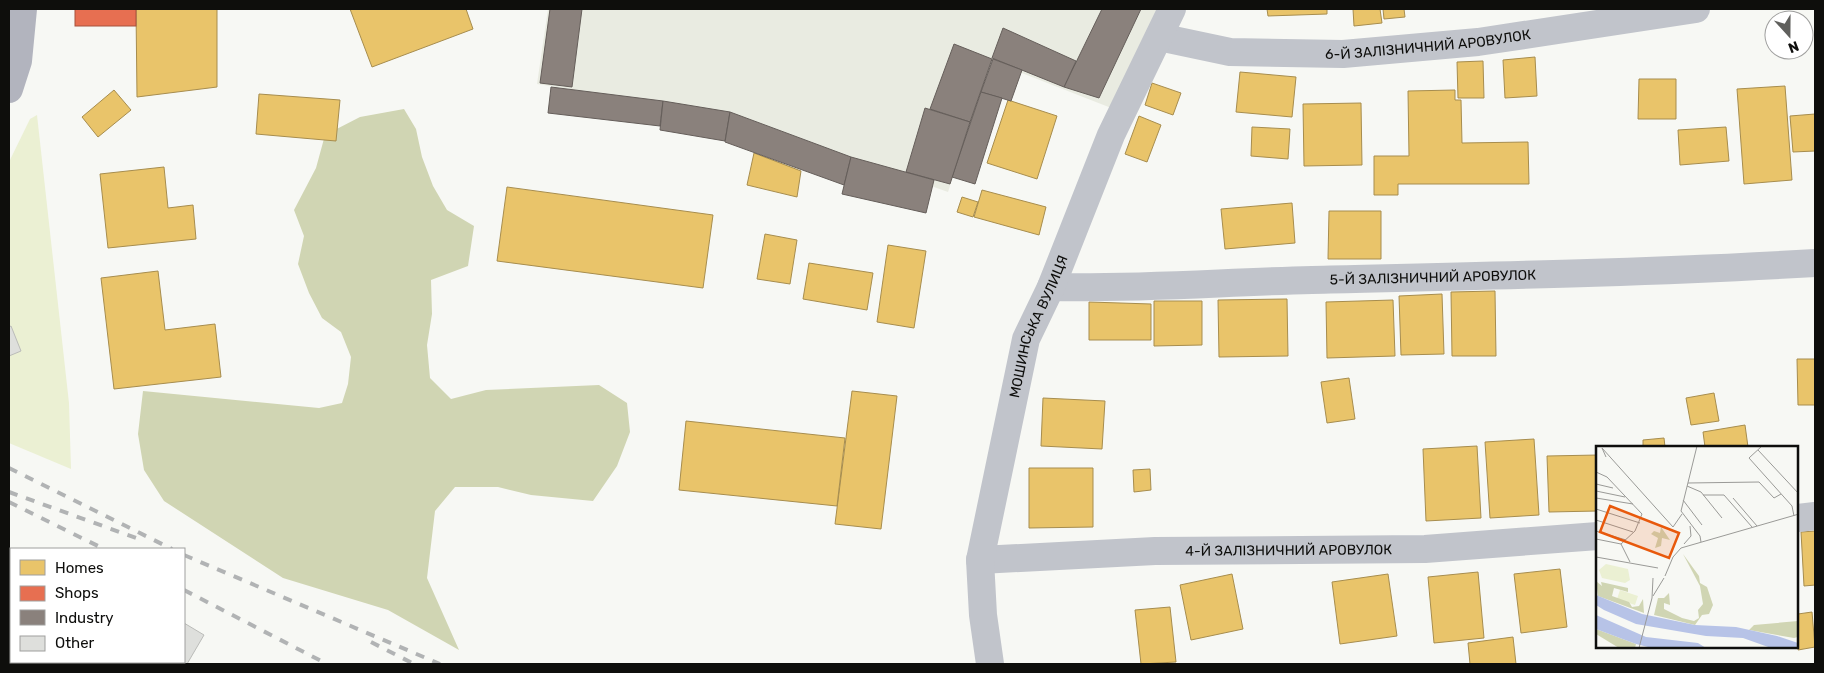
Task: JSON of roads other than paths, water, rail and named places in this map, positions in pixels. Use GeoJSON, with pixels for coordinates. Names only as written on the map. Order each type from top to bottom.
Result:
{"type":"FeatureCollection","features":[{"type":"Feature","properties":{"kind":"highway"},"geometry":{"type":"LineString","coordinates":[[9,89],[18,61],[23,9]]}},
{"type":"Feature","properties":{"kind":"street","name":"МОШИНСЬКА ВУЛИЦЯ"},"geometry":{"type":"LineString","coordinates":[[990,664],[983,615],[980,560],[1026,339],[1051,287],[1111,135],[1172,9]]}},
{"type":"Feature","properties":{"kind":"street","name":"6-Й ЗАЛІЗНИЧНИЙ АРОВУЛОК"},"geometry":{"type":"LineString","coordinates":[[1159,38],[1230,52],[1342,54],[1478,42],[1696,9]]}},
{"type":"Feature","properties":{"kind":"street","name":"5-Й ЗАЛІЗНИЧНИЙ АРОВУЛОК"},"geometry":{"type":"LineString","coordinates":[[1051,287],[1104,288],[1228,282],[1664,272],[1815,263]]}},
{"type":"Feature","properties":{"kind":"street"},"geometry":{"type":"LineString","coordinates":[[1799,518],[1815,516]]}},
{"type":"Feature","properties":{"kind":"street","name":"4-Й ЗАЛІЗНИЧНИЙ АРОВУЛОК"},"geometry":{"type":"LineString","coordinates":[[980,560],[1155,551],[1425,550],[1596,536]]}},
{"type":"Feature","properties":{"kind":"railway"},"geometry":{"type":"LineString","coordinates":[[9,468],[170,548]]}},
{"type":"Feature","properties":{"kind":"railway"},"geometry":{"type":"LineString","coordinates":[[9,492],[136,538]]}},
{"type":"Feature","properties":{"kind":"railway"},"geometry":{"type":"LineString","coordinates":[[9,502],[102,548]]}},
{"type":"Feature","properties":{"kind":"railway"},"geometry":{"type":"LineString","coordinates":[[185,555],[440,664]]}},
{"type":"Feature","properties":{"kind":"railway"},"geometry":{"type":"LineString","coordinates":[[185,591],[327,664]]}},
{"type":"Feature","properties":{"kind":"railway"},"geometry":{"type":"LineString","coordinates":[[371,642],[414,664]]}}]}
